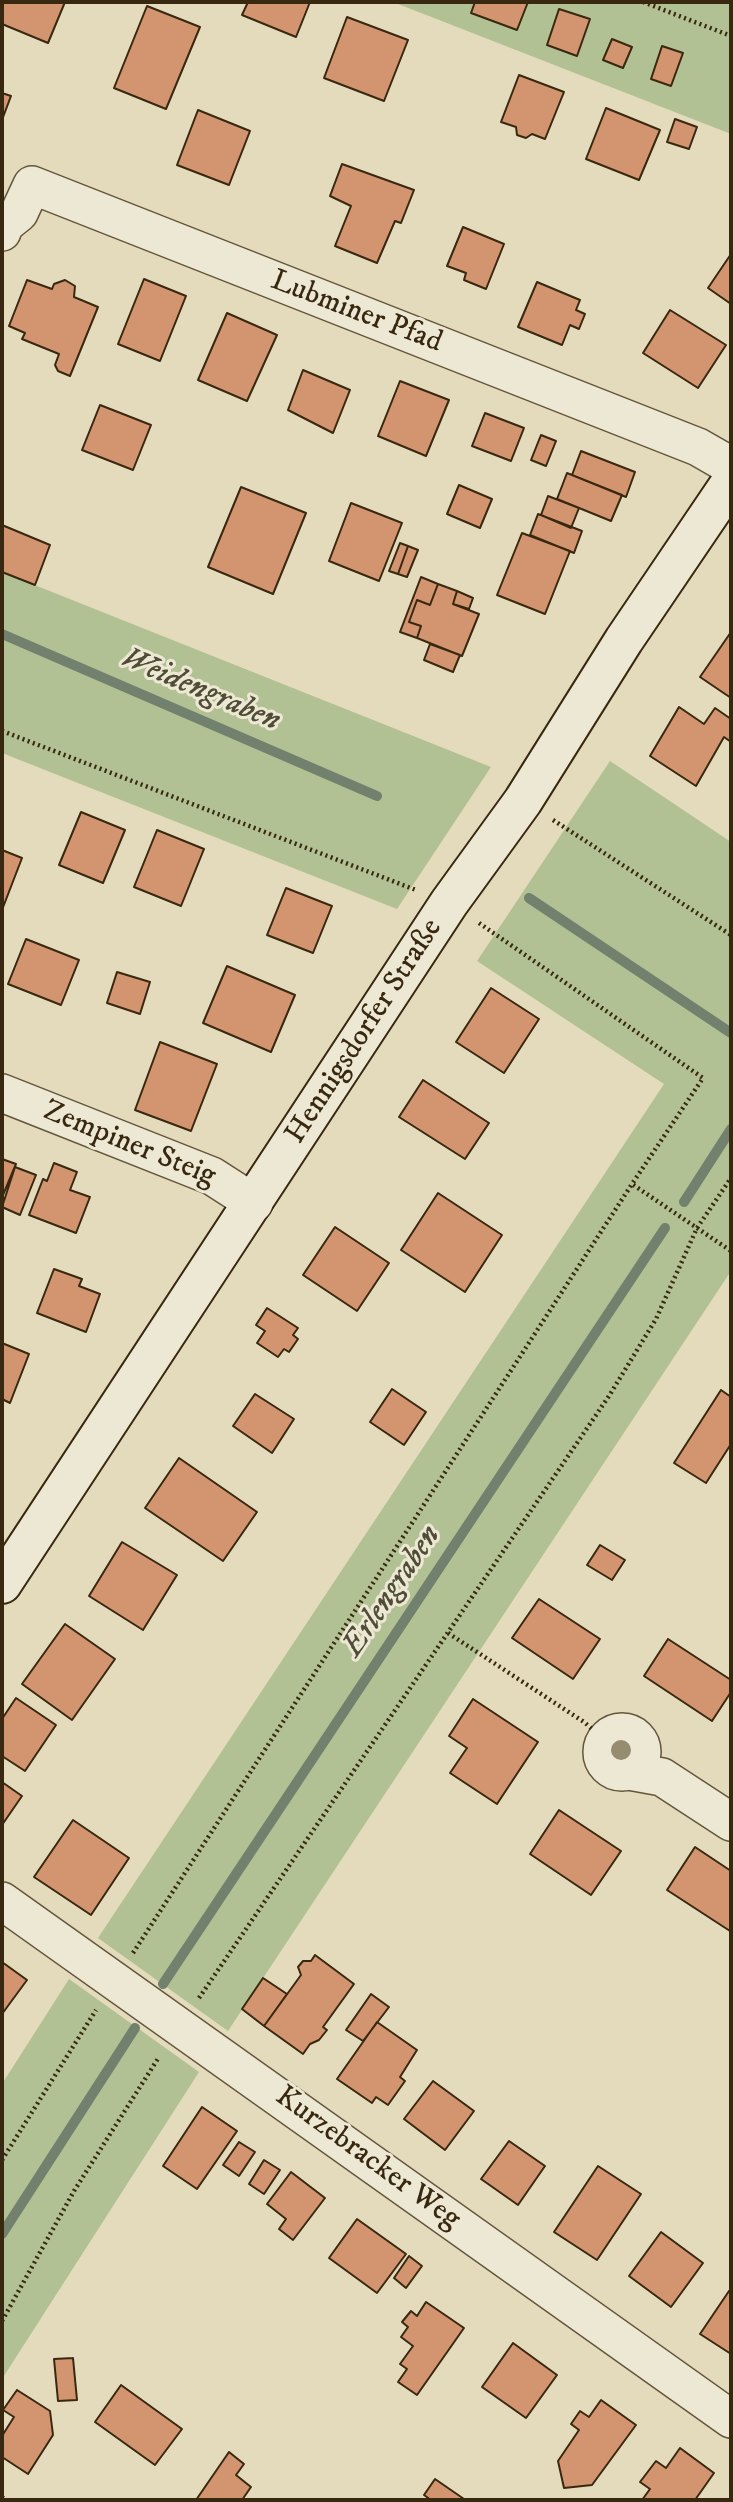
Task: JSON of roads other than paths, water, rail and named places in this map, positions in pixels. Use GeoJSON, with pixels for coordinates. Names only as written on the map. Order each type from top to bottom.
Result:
{"type":"FeatureCollection","features":[{"type":"Feature","properties":{"kind":"main road","name":"Hennigsdorfer Straße"},"geometry":{"type":"LineString","coordinates":[[2,1584],[449,903],[523,800],[624,640],[731,482]]}},
{"type":"Feature","properties":{"kind":"street","name":"Lubminer Pfad"},"geometry":{"type":"LineString","coordinates":[[2,232],[4,225],[19,213],[32,185],[698,447],[731,466]]}},
{"type":"Feature","properties":{"kind":"street","name":"Zempiner Steig"},"geometry":{"type":"LineString","coordinates":[[2,1093],[212,1175],[254,1203]]}},
{"type":"Feature","properties":{"kind":"street"},"geometry":{"type":"LineString","coordinates":[[644,1767],[731,1822]]}},
{"type":"Feature","properties":{"kind":"street","name":"Kurzebracker Weg"},"geometry":{"type":"LineString","coordinates":[[2,1901],[731,2419]]}},
{"type":"Feature","properties":{"kind":"waterway","name":"Weidengraben"},"geometry":{"type":"LineString","coordinates":[[2,634],[377,796]]}},
{"type":"Feature","properties":{"kind":"waterway","name":"Weidengraben"},"geometry":{"type":"LineString","coordinates":[[529,898],[731,1033]]}},
{"type":"Feature","properties":{"kind":"waterway","name":"Erlengraben"},"geometry":{"type":"LineString","coordinates":[[684,1202],[731,1129]]}},
{"type":"Feature","properties":{"kind":"waterway","name":"Erlengraben"},"geometry":{"type":"LineString","coordinates":[[163,1984],[665,1228]]}},
{"type":"Feature","properties":{"kind":"waterway","name":"Erlengraben"},"geometry":{"type":"LineString","coordinates":[[2,2234],[135,2028]]}}]}
